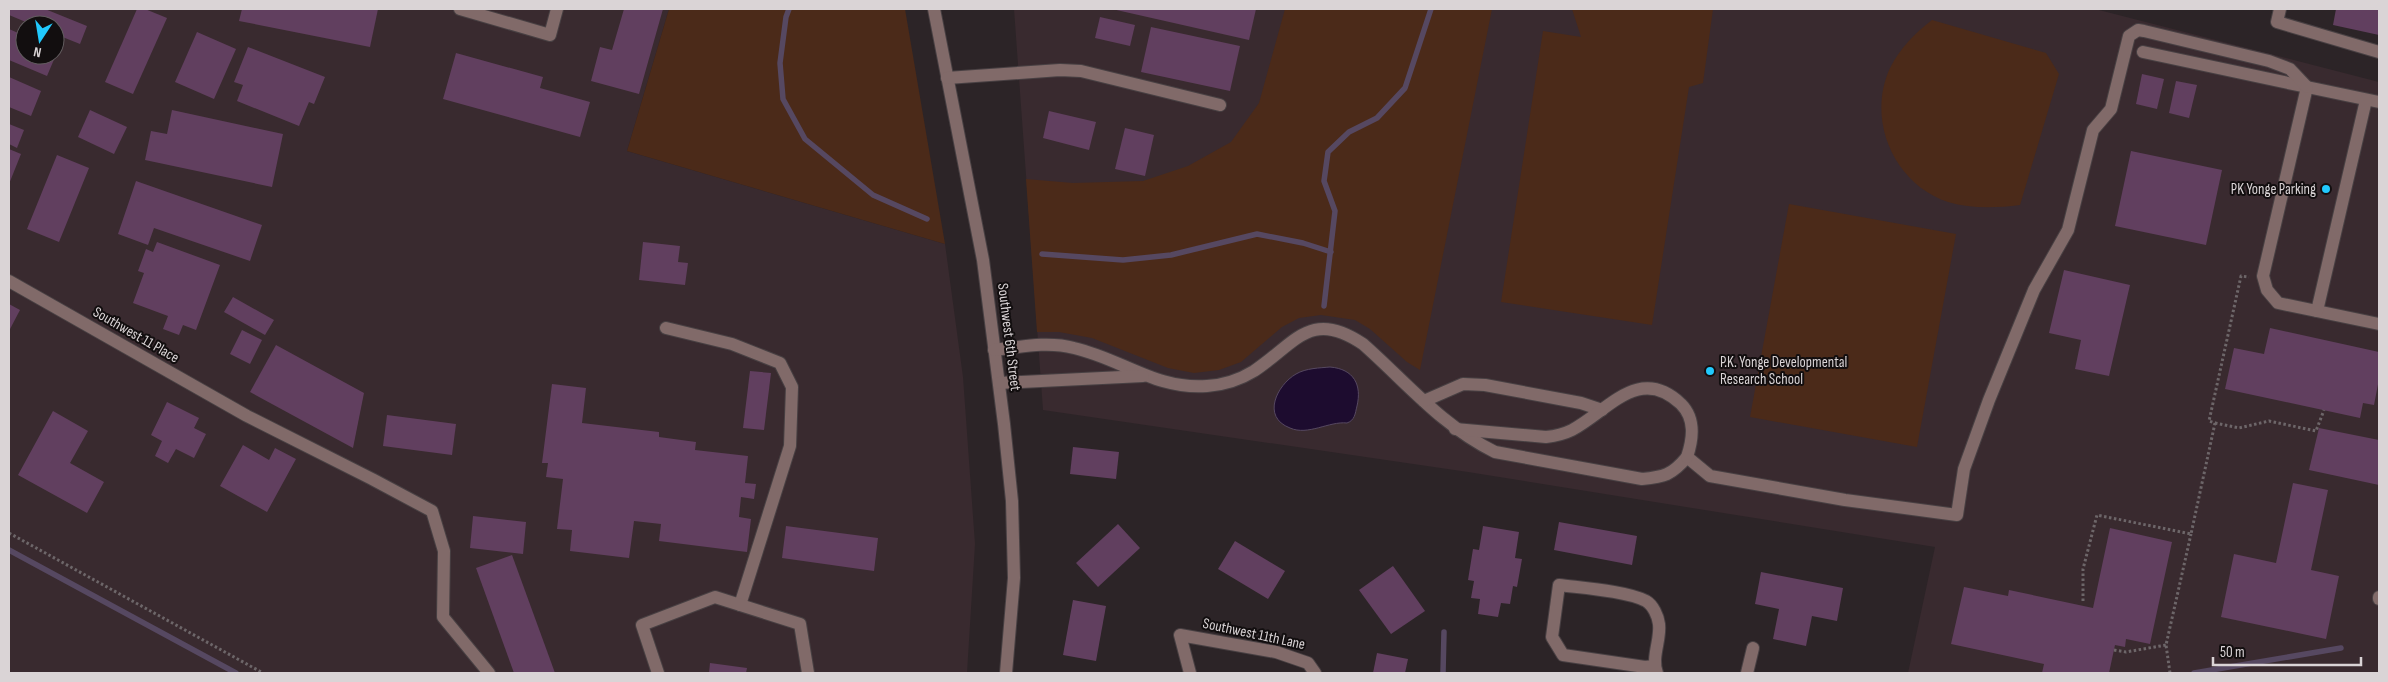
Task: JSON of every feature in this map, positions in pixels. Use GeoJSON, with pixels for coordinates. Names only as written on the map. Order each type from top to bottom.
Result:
{"type":"FeatureCollection","features":[{"type":"Feature","properties":{"kind":"street"},"geometry":{"type":"LineString","coordinates":[[460,9],[550,35],[557,9]]}},
{"type":"Feature","properties":{"kind":"street","name":"Southwest 6th Street"},"geometry":{"type":"LineString","coordinates":[[934,9],[983,260],[1013,510],[1014,578],[1006,673]]}},
{"type":"Feature","properties":{"kind":"street"},"geometry":{"type":"LineString","coordinates":[[2280,9],[2277,22],[2379,52]]}},
{"type":"Feature","properties":{"kind":"street"},"geometry":{"type":"LineString","coordinates":[[1687,457],[1710,476],[1845,500],[1957,515],[1964,469],[2034,290],[2068,230],[2093,130],[2111,109],[2129,36],[2138,30],[2144,31],[2269,60],[2290,69],[2307,87]]}},
{"type":"Feature","properties":{"kind":"street"},"geometry":{"type":"LineString","coordinates":[[2143,52],[2379,102]]}},
{"type":"Feature","properties":{"kind":"street"},"geometry":{"type":"LineString","coordinates":[[947,78],[1060,70],[1081,71],[1220,105]]}},
{"type":"Feature","properties":{"kind":"street"},"geometry":{"type":"LineString","coordinates":[[2307,87],[2263,276],[2266,290],[2278,303],[2379,324]]}},
{"type":"Feature","properties":{"kind":"street"},"geometry":{"type":"LineString","coordinates":[[2317,311],[2366,100]]}},
{"type":"Feature","properties":{"kind":"street","name":"Southwest 11 Place"},"geometry":{"type":"LineString","coordinates":[[9,282],[247,416],[372,478],[432,511],[444,551],[443,617],[489,673]]}},
{"type":"Feature","properties":{"kind":"street"},"geometry":{"type":"LineString","coordinates":[[666,328],[732,344],[780,363],[792,387],[790,446],[740,605]]}},
{"type":"Feature","properties":{"kind":"street"},"geometry":{"type":"LineString","coordinates":[[994,350],[1042,345],[1073,347],[1125,365],[1143,376],[1171,384],[1192,386],[1225,383],[1254,370],[1297,336],[1325,329],[1351,336],[1363,344],[1455,429],[1476,443],[1495,452],[1642,479],[1663,477],[1677,469],[1687,457],[1693,439],[1691,420],[1685,408],[1673,396],[1646,388],[1621,395],[1572,430],[1546,437],[1455,429]]}},
{"type":"Feature","properties":{"kind":"street"},"geometry":{"type":"LineString","coordinates":[[999,383],[1143,376]]}},
{"type":"Feature","properties":{"kind":"street"},"geometry":{"type":"LineString","coordinates":[[1424,400],[1463,384],[1485,386],[1571,402],[1602,410]]}},
{"type":"Feature","properties":{"kind":"street"},"geometry":{"type":"LineString","coordinates":[[1559,585],[1632,596],[1648,602],[1656,614],[1659,625],[1655,670],[1563,654],[1552,637],[1559,585]]}},
{"type":"Feature","properties":{"kind":"street"},"geometry":{"type":"LineString","coordinates":[[658,673],[642,625],[714,597],[800,624],[808,673]]}},
{"type":"Feature","properties":{"kind":"street","name":"Southwest 11th Lane"},"geometry":{"type":"LineString","coordinates":[[1190,673],[1180,635],[1276,652],[1308,662],[1315,673]]}},
{"type":"Feature","properties":{"kind":"street"},"geometry":{"type":"LineString","coordinates":[[1747,673],[1753,648]]}},
{"type":"Feature","properties":{"kind":"path"},"geometry":{"type":"LineString","coordinates":[[2251,268],[2249,277],[2241,276],[2210,421],[2239,428],[2269,421],[2316,431],[2324,410]]}},
{"type":"Feature","properties":{"kind":"path"},"geometry":{"type":"LineString","coordinates":[[2170,673],[2166,645],[2215,423]]}},
{"type":"Feature","properties":{"kind":"path"},"geometry":{"type":"LineString","coordinates":[[2083,601],[2083,569],[2097,515],[2191,534]]}},
{"type":"Feature","properties":{"kind":"path"},"geometry":{"type":"LineString","coordinates":[[9,533],[263,673]]}},
{"type":"Feature","properties":{"kind":"path"},"geometry":{"type":"LineString","coordinates":[[2114,650],[2126,652],[2166,645]]}},
{"type":"Feature","properties":{"kind":"shaded area"},"geometry":{"type":"Polygon","coordinates":[[[9,9],[669,9],[627,151],[945,244],[963,377],[975,544],[967,673],[9,673],[9,9]]]}},
{"type":"Feature","properties":{"kind":"shaded area"},"geometry":{"type":"Polygon","coordinates":[[[669,9],[905,9],[945,244],[627,151],[669,9]]]}},
{"type":"Feature","properties":{"kind":"shaded area","name":"P.K. Yonge Developmental Research School"},"geometry":{"type":"Polygon","coordinates":[[[1014,9],[2095,9],[2379,82],[2379,673],[1908,673],[1935,547],[1468,472],[1043,410],[1014,9]]]}},
{"type":"Feature","properties":{"kind":"shaded area"},"geometry":{"type":"Polygon","coordinates":[[[1285,9],[1492,9],[1420,370],[1407,362],[1370,329],[1355,320],[1321,315],[1299,318],[1282,327],[1241,362],[1219,370],[1194,373],[1168,368],[1092,338],[1059,332],[1037,332],[1026,179],[1073,183],[1143,181],[1188,166],[1231,142],[1259,103],[1285,9]]]}},
{"type":"Feature","properties":{"kind":"shaded area"},"geometry":{"type":"Polygon","coordinates":[[[1572,9],[1713,9],[1703,83],[1689,87],[1652,325],[1501,302],[1543,31],[1581,37],[1572,9]]]}},
{"type":"Feature","properties":{"kind":"shaded area"},"geometry":{"type":"Polygon","coordinates":[[[1932,20],[2046,53],[2059,74],[2020,205],[1984,207],[1948,202],[1929,193],[1913,181],[1900,165],[1890,148],[1884,129],[1881,108],[1883,88],[1890,68],[1903,47],[1932,20]]]}},
{"type":"Feature","properties":{"kind":"shaded area"},"geometry":{"type":"Polygon","coordinates":[[[1789,204],[1956,234],[1917,447],[1750,417],[1789,204]]]}},
{"type":"Feature","properties":{"kind":"shaded area"},"geometry":{"type":"Polygon","coordinates":[[[1330,367],[1345,371],[1354,379],[1357,385],[1358,398],[1352,420],[1347,423],[1304,430],[1290,428],[1281,423],[1274,409],[1275,401],[1278,393],[1289,379],[1300,372],[1330,367]]]}},
{"type":"Feature","properties":{"kind":"building"},"geometry":{"type":"Polygon","coordinates":[[[9,9],[45,9],[60,15],[15,15],[15,18],[9,15],[9,9]]]}},
{"type":"Feature","properties":{"kind":"building"},"geometry":{"type":"Polygon","coordinates":[[[137,9],[145,9],[167,18],[133,94],[105,82],[137,9]]]}},
{"type":"Feature","properties":{"kind":"building"},"geometry":{"type":"Polygon","coordinates":[[[242,9],[378,9],[370,47],[239,21],[242,9]]]}},
{"type":"Feature","properties":{"kind":"building"},"geometry":{"type":"Polygon","coordinates":[[[624,9],[663,9],[639,94],[591,81],[600,47],[612,50],[624,9]]]}},
{"type":"Feature","properties":{"kind":"building"},"geometry":{"type":"Polygon","coordinates":[[[1112,9],[1256,9],[1249,40],[1112,9]]]}},
{"type":"Feature","properties":{"kind":"building"},"geometry":{"type":"Polygon","coordinates":[[[2336,9],[2379,9],[2379,35],[2333,25],[2336,9]]]}},
{"type":"Feature","properties":{"kind":"building"},"geometry":{"type":"Polygon","coordinates":[[[65,17],[87,26],[80,44],[65,38],[65,17]]]}},
{"type":"Feature","properties":{"kind":"building"},"geometry":{"type":"Polygon","coordinates":[[[1100,17],[1135,25],[1130,46],[1095,38],[1100,17]]]}},
{"type":"Feature","properties":{"kind":"building"},"geometry":{"type":"Polygon","coordinates":[[[1151,27],[1240,46],[1230,91],[1141,72],[1151,27]]]}},
{"type":"Feature","properties":{"kind":"building"},"geometry":{"type":"Polygon","coordinates":[[[9,29],[15,32],[15,63],[9,60],[9,29]]]}},
{"type":"Feature","properties":{"kind":"building"},"geometry":{"type":"Polygon","coordinates":[[[197,32],[236,49],[214,99],[175,82],[197,32]]]}},
{"type":"Feature","properties":{"kind":"building"},"geometry":{"type":"Polygon","coordinates":[[[248,47],[325,77],[314,104],[309,102],[299,126],[237,101],[243,85],[234,82],[248,47]]]}},
{"type":"Feature","properties":{"kind":"building"},"geometry":{"type":"Polygon","coordinates":[[[456,53],[543,77],[540,88],[590,102],[580,137],[443,99],[456,53]]]}},
{"type":"Feature","properties":{"kind":"building"},"geometry":{"type":"Polygon","coordinates":[[[21,65],[52,65],[47,76],[21,65]]]}},
{"type":"Feature","properties":{"kind":"building"},"geometry":{"type":"Polygon","coordinates":[[[2142,74],[2164,79],[2157,109],[2136,104],[2142,74]]]}},
{"type":"Feature","properties":{"kind":"building"},"geometry":{"type":"Polygon","coordinates":[[[9,77],[41,91],[31,116],[9,107],[9,77]]]}},
{"type":"Feature","properties":{"kind":"building"},"geometry":{"type":"Polygon","coordinates":[[[2176,81],[2197,85],[2189,118],[2169,113],[2176,81]]]}},
{"type":"Feature","properties":{"kind":"building"},"geometry":{"type":"Polygon","coordinates":[[[90,110],[127,127],[114,154],[78,137],[90,110]]]}},
{"type":"Feature","properties":{"kind":"building"},"geometry":{"type":"Polygon","coordinates":[[[172,110],[283,134],[272,187],[145,160],[151,131],[167,134],[172,110]]]}},
{"type":"Feature","properties":{"kind":"building"},"geometry":{"type":"Polygon","coordinates":[[[1049,111],[1096,122],[1089,150],[1043,138],[1049,111]]]}},
{"type":"Feature","properties":{"kind":"building"},"geometry":{"type":"Polygon","coordinates":[[[9,124],[24,130],[17,148],[9,144],[9,124]]]}},
{"type":"Feature","properties":{"kind":"building"},"geometry":{"type":"Polygon","coordinates":[[[1125,128],[1154,135],[1145,176],[1115,169],[1125,128]]]}},
{"type":"Feature","properties":{"kind":"building"},"geometry":{"type":"Polygon","coordinates":[[[9,149],[21,154],[9,184],[9,149]]]}},
{"type":"Feature","properties":{"kind":"building"},"geometry":{"type":"Polygon","coordinates":[[[2131,151],[2222,170],[2206,245],[2115,226],[2131,151]]]}},
{"type":"Feature","properties":{"kind":"building"},"geometry":{"type":"Polygon","coordinates":[[[57,155],[89,168],[59,242],[27,229],[57,155]]]}},
{"type":"Feature","properties":{"kind":"building"},"geometry":{"type":"Polygon","coordinates":[[[136,181],[262,225],[250,261],[154,228],[148,245],[118,234],[136,181]]]}},
{"type":"Feature","properties":{"kind":"building"},"geometry":{"type":"Polygon","coordinates":[[[157,242],[220,265],[196,330],[183,325],[179,335],[163,329],[168,316],[133,303],[144,273],[138,271],[146,249],[153,252],[157,242]]]}},
{"type":"Feature","properties":{"kind":"building"},"geometry":{"type":"Polygon","coordinates":[[[643,242],[680,246],[678,262],[688,263],[685,285],[639,280],[643,242]]]}},
{"type":"Feature","properties":{"kind":"building"},"geometry":{"type":"Polygon","coordinates":[[[2064,270],[2130,285],[2109,376],[2075,369],[2081,340],[2049,333],[2064,270]]]}},
{"type":"Feature","properties":{"kind":"building"},"geometry":{"type":"Polygon","coordinates":[[[233,297],[274,320],[265,335],[224,312],[233,297]]]}},
{"type":"Feature","properties":{"kind":"building"},"geometry":{"type":"Polygon","coordinates":[[[9,304],[20,310],[9,331],[9,304]]]}},
{"type":"Feature","properties":{"kind":"building"},"geometry":{"type":"Polygon","coordinates":[[[2270,328],[2379,352],[2379,379],[2374,405],[2363,403],[2360,418],[2225,389],[2234,348],[2264,354],[2270,328]]]}},
{"type":"Feature","properties":{"kind":"building"},"geometry":{"type":"Polygon","coordinates":[[[242,330],[262,340],[250,364],[230,354],[242,330]]]}},
{"type":"Feature","properties":{"kind":"building"},"geometry":{"type":"Polygon","coordinates":[[[276,345],[364,393],[353,448],[250,392],[276,345]]]}},
{"type":"Feature","properties":{"kind":"building"},"geometry":{"type":"Polygon","coordinates":[[[750,371],[771,373],[764,430],[743,428],[750,371]]]}},
{"type":"Feature","properties":{"kind":"building"},"geometry":{"type":"Polygon","coordinates":[[[552,384],[586,388],[582,423],[659,432],[659,437],[696,442],[695,450],[748,456],[745,483],[756,484],[754,499],[741,497],[739,517],[751,519],[747,552],[659,541],[661,524],[634,521],[629,558],[570,551],[572,530],[557,529],[563,479],[546,477],[548,463],[542,463],[552,384]]]}},
{"type":"Feature","properties":{"kind":"building"},"geometry":{"type":"Polygon","coordinates":[[[167,402],[199,418],[194,428],[206,434],[194,458],[176,449],[168,463],[155,456],[162,441],[151,435],[167,402]]]}},
{"type":"Feature","properties":{"kind":"building"},"geometry":{"type":"Polygon","coordinates":[[[53,411],[88,431],[70,463],[104,482],[87,513],[18,475],[53,411]]]}},
{"type":"Feature","properties":{"kind":"building"},"geometry":{"type":"Polygon","coordinates":[[[387,415],[456,424],[452,455],[383,446],[387,415]]]}},
{"type":"Feature","properties":{"kind":"building"},"geometry":{"type":"Polygon","coordinates":[[[2319,428],[2379,440],[2379,485],[2309,470],[2319,428]]]}},
{"type":"Feature","properties":{"kind":"building"},"geometry":{"type":"Polygon","coordinates":[[[243,445],[269,460],[275,448],[296,459],[267,512],[220,486],[243,445]]]}},
{"type":"Feature","properties":{"kind":"building"},"geometry":{"type":"Polygon","coordinates":[[[1073,447],[1119,452],[1116,479],[1070,474],[1073,447]]]}},
{"type":"Feature","properties":{"kind":"building"},"geometry":{"type":"Polygon","coordinates":[[[2293,483],[2328,490],[2311,570],[2339,576],[2326,639],[2221,617],[2234,554],[2276,563],[2293,483]]]}},
{"type":"Feature","properties":{"kind":"building"},"geometry":{"type":"Polygon","coordinates":[[[473,516],[526,522],[523,554],[470,548],[473,516]]]}},
{"type":"Feature","properties":{"kind":"building"},"geometry":{"type":"Polygon","coordinates":[[[1559,522],[1637,536],[1632,565],[1554,550],[1559,522]]]}},
{"type":"Feature","properties":{"kind":"building"},"geometry":{"type":"Polygon","coordinates":[[[1118,524],[1140,548],[1098,587],[1076,563],[1118,524]]]}},
{"type":"Feature","properties":{"kind":"building"},"geometry":{"type":"Polygon","coordinates":[[[786,526],[878,538],[874,571],[782,558],[786,526]]]}},
{"type":"Feature","properties":{"kind":"building"},"geometry":{"type":"Polygon","coordinates":[[[1483,526],[1519,532],[1515,558],[1522,559],[1517,587],[1513,586],[1510,604],[1501,603],[1498,617],[1478,614],[1480,599],[1471,598],[1474,581],[1468,580],[1473,549],[1479,550],[1483,526]]]}},
{"type":"Feature","properties":{"kind":"building"},"geometry":{"type":"Polygon","coordinates":[[[2110,528],[2172,542],[2150,644],[2126,639],[2125,647],[2115,645],[2109,673],[2042,673],[2044,664],[1951,644],[1964,587],[2008,596],[2009,590],[2093,608],[2110,528]]]}},
{"type":"Feature","properties":{"kind":"building"},"geometry":{"type":"Polygon","coordinates":[[[1235,541],[1285,571],[1268,599],[1218,569],[1235,541]]]}},
{"type":"Feature","properties":{"kind":"building"},"geometry":{"type":"Polygon","coordinates":[[[512,555],[555,673],[514,673],[476,568],[512,555]]]}},
{"type":"Feature","properties":{"kind":"building"},"geometry":{"type":"Polygon","coordinates":[[[1393,566],[1425,611],[1391,634],[1359,590],[1393,566]]]}},
{"type":"Feature","properties":{"kind":"building"},"geometry":{"type":"Polygon","coordinates":[[[1761,572],[1843,588],[1837,621],[1812,616],[1806,646],[1773,639],[1779,609],[1755,604],[1761,572]]]}},
{"type":"Feature","properties":{"kind":"building"},"geometry":{"type":"Polygon","coordinates":[[[1073,600],[1106,606],[1096,661],[1063,655],[1073,600]]]}},
{"type":"Feature","properties":{"kind":"building"},"geometry":{"type":"Polygon","coordinates":[[[1377,653],[1408,659],[1405,673],[1373,673],[1377,653]]]}},
{"type":"Feature","properties":{"kind":"building"},"geometry":{"type":"Polygon","coordinates":[[[710,663],[747,668],[746,673],[709,673],[710,663]]]}},
{"type":"Feature","properties":{"kind":"waterway"},"geometry":{"type":"LineString","coordinates":[[789,9],[786,17],[780,63],[783,99],[805,139],[873,195],[927,219]]}},
{"type":"Feature","properties":{"kind":"waterway"},"geometry":{"type":"LineString","coordinates":[[1324,306],[1335,211],[1324,181],[1328,152],[1349,132],[1377,118],[1405,88],[1431,9]]}},
{"type":"Feature","properties":{"kind":"waterway"},"geometry":{"type":"LineString","coordinates":[[1042,254],[1123,260],[1171,255],[1257,234],[1303,243],[1331,252]]}},
{"type":"Feature","properties":{"kind":"waterway"},"geometry":{"type":"LineString","coordinates":[[9,550],[236,673]]}},
{"type":"Feature","properties":{"kind":"waterway"},"geometry":{"type":"LineString","coordinates":[[1443,673],[1444,632]]}},
{"type":"Feature","properties":{"kind":"waterway"},"geometry":{"type":"LineString","coordinates":[[2194,673],[2341,648]]}},
{"type":"Feature","properties":{"kind":"place","name":"PK Yonge Parking"},"geometry":{"type":"Point","coordinates":[2326,189]}},
{"type":"Feature","properties":{"kind":"place","name":"P.K. Yonge Developmental Research School"},"geometry":{"type":"Point","coordinates":[1710,371]}}]}
